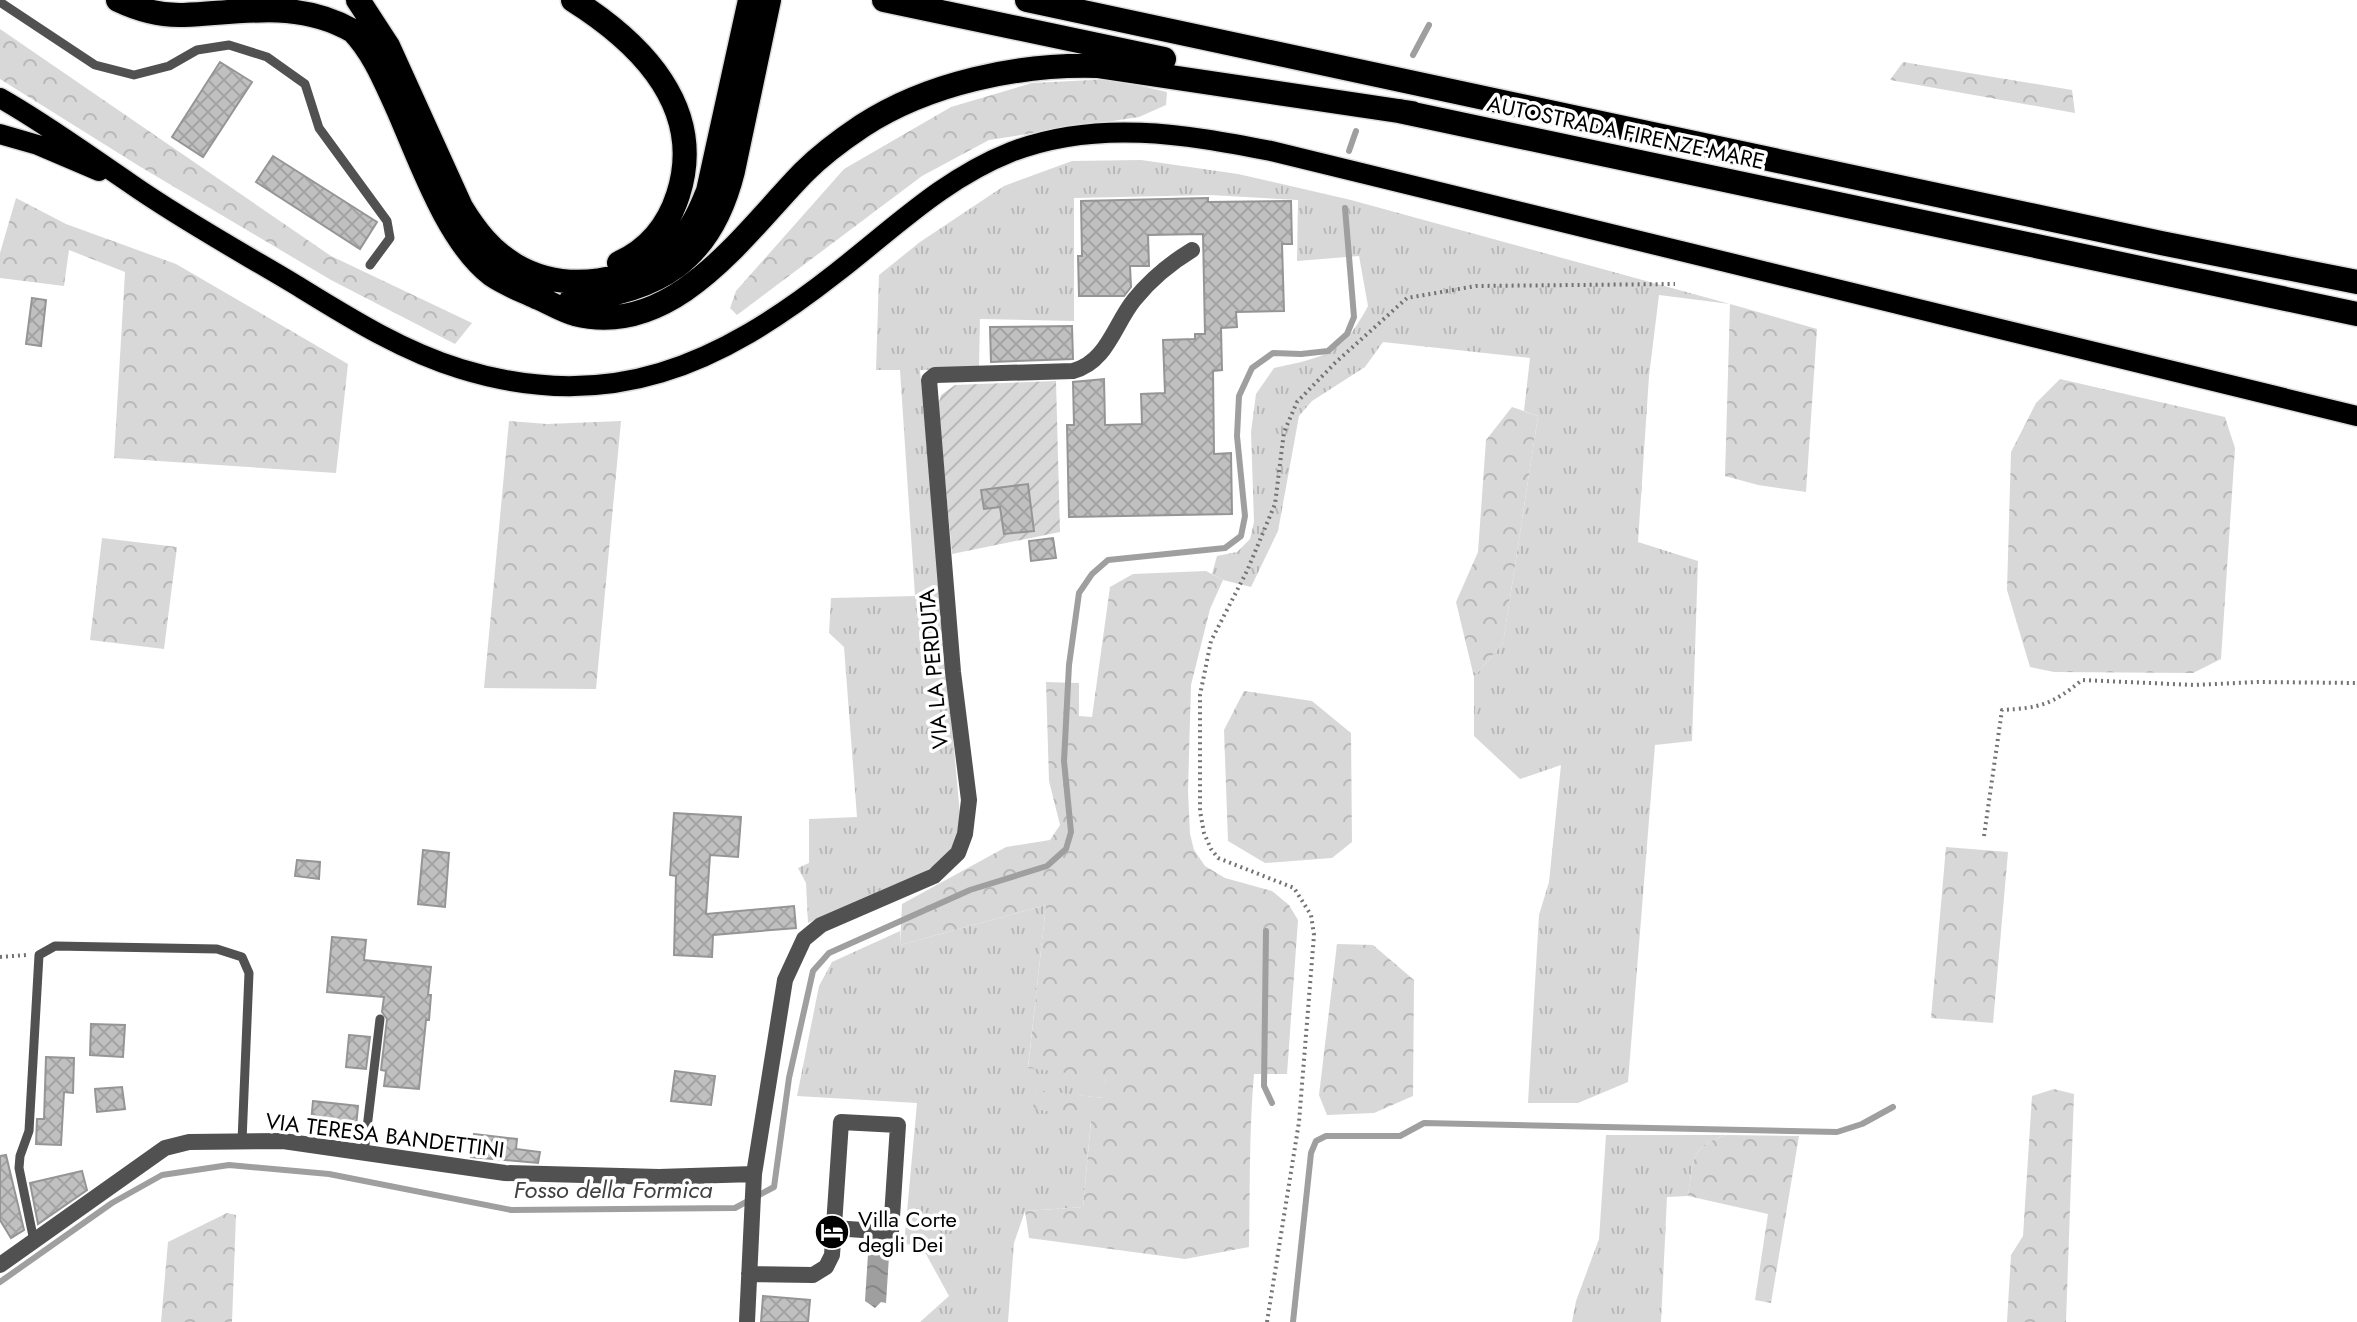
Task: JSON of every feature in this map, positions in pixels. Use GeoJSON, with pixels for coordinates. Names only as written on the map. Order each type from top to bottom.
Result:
{"type":"FeatureCollection","features":[{"type":"Feature","properties":{"kind":"highway"},"geometry":{"type":"LineString","coordinates":[[118,0],[167,15],[290,1],[335,17],[352,31],[378,66],[462,244],[493,275],[570,312],[597,316],[616,316],[659,304],[697,282],[757,224],[803,173],[863,125],[887,111],[936,91],[990,77],[1071,65],[1097,66],[1412,113]]}},
{"type":"Feature","properties":{"kind":"highway"},"geometry":{"type":"LineString","coordinates":[[358,0],[388,46],[472,226],[501,256],[517,267],[562,282],[601,280],[640,268],[661,256],[683,237],[699,213],[708,191],[769,0]]}},
{"type":"Feature","properties":{"kind":"highway"},"geometry":{"type":"LineString","coordinates":[[562,282],[624,261],[655,237],[676,201],[685,161],[678,113],[668,89],[630,43],[603,19],[573,0]]}},
{"type":"Feature","properties":{"kind":"highway"},"geometry":{"type":"LineString","coordinates":[[537,297],[572,300],[612,296],[655,280],[691,253],[714,226],[727,194],[750,0]]}},
{"type":"Feature","properties":{"kind":"highway","name":"AUTOSTRADA FIRENZE-MARE"},"geometry":{"type":"LineString","coordinates":[[884,0],[2357,314]]}},
{"type":"Feature","properties":{"kind":"highway","name":"AUTOSTRADA FIRENZE-MARE"},"geometry":{"type":"LineString","coordinates":[[1027,0],[2161,243],[2357,282]]}},
{"type":"Feature","properties":{"kind":"main road"},"geometry":{"type":"LineString","coordinates":[[0,98],[91,154],[132,185],[391,340],[462,370],[522,383],[596,387],[666,373],[689,365],[753,331],[836,273],[943,186],[980,166],[1050,141],[1124,131],[1164,132],[1271,151],[2357,416]]}},
{"type":"Feature","properties":{"kind":"main road"},"geometry":{"type":"LineString","coordinates":[[0,134],[38,145],[132,185]]}},
{"type":"Feature","properties":{"kind":"street","name":"VIA LA PERDUTA"},"geometry":{"type":"LineString","coordinates":[[754,1174],[785,980],[804,939],[821,925],[934,876],[958,853],[965,834],[969,800],[953,672],[929,380],[935,375],[1073,371],[1087,367],[1099,357],[1132,302],[1152,279],[1192,250]]}},
{"type":"Feature","properties":{"kind":"street"},"geometry":{"type":"LineString","coordinates":[[749,1274],[813,1275],[826,1267],[832,1255],[841,1122],[898,1125],[891,1232],[834,1228]]}},
{"type":"Feature","properties":{"kind":"street","name":"VIA TERESA BANDETTINI"},"geometry":{"type":"LineString","coordinates":[[0,1265],[165,1148],[189,1142],[283,1141],[505,1173],[659,1177],[754,1174]]}},
{"type":"Feature","properties":{"kind":"street"},"geometry":{"type":"LineString","coordinates":[[747,1322],[754,1174]]}},
{"type":"Feature","properties":{"kind":"lane"},"geometry":{"type":"LineString","coordinates":[[0,2],[95,65],[134,75],[169,66],[197,50],[229,45],[267,57],[280,66],[305,84],[319,128],[387,221],[390,238],[370,265]]}},
{"type":"Feature","properties":{"kind":"lane"},"geometry":{"type":"LineString","coordinates":[[34,1241],[19,1168],[29,1131],[39,955],[55,946],[217,949],[242,957],[249,973],[242,1141]]}},
{"type":"Feature","properties":{"kind":"lane"},"geometry":{"type":"LineString","coordinates":[[364,1153],[380,1019]]}},
{"type":"Feature","properties":{"kind":"path"},"geometry":{"type":"LineString","coordinates":[[1267,1322],[1299,1122],[1314,935],[1311,915],[1294,888],[1218,858],[1211,849],[1200,811],[1200,695],[1211,641],[1247,571],[1275,504],[1284,432],[1297,402],[1407,298],[1476,286],[1675,284]]}},
{"type":"Feature","properties":{"kind":"path"},"geometry":{"type":"LineString","coordinates":[[1984,836],[2002,710],[2038,708],[2064,695],[2082,680],[2194,685],[2357,683]]}},
{"type":"Feature","properties":{"kind":"path"},"geometry":{"type":"LineString","coordinates":[[0,957],[39,955]]}},
{"type":"Feature","properties":{"kind":"green space"},"geometry":{"type":"Polygon","coordinates":[[[0,29],[331,256],[472,323],[455,344],[331,280],[139,166],[0,79],[0,29]]]}},
{"type":"Feature","properties":{"kind":"green space"},"geometry":{"type":"Polygon","coordinates":[[[1903,62],[2072,90],[2075,113],[1890,80],[1903,62]]]}},
{"type":"Feature","properties":{"kind":"green space"},"geometry":{"type":"Polygon","coordinates":[[[1112,79],[1167,92],[1166,105],[1139,117],[989,140],[922,176],[737,315],[730,308],[736,291],[844,169],[951,107],[1032,83],[1112,79]]]}},
{"type":"Feature","properties":{"kind":"green space"},"geometry":{"type":"Polygon","coordinates":[[[1141,160],[1238,174],[1351,200],[1730,304],[1659,295],[1649,376],[1638,542],[1698,561],[1692,741],[1655,745],[1628,1082],[1578,1103],[1528,1103],[1539,915],[1549,882],[1561,765],[1520,779],[1474,736],[1474,677],[1503,643],[1538,416],[1524,411],[1530,358],[1383,342],[1365,367],[1312,401],[1299,416],[1278,531],[1251,587],[1212,574],[1217,556],[1237,552],[1250,539],[1254,522],[1251,432],[1256,394],[1274,368],[1307,361],[1340,344],[1350,335],[1368,306],[1359,256],[1297,261],[1298,200],[1210,195],[1074,198],[1074,321],[980,319],[979,369],[920,370],[959,831],[947,855],[920,874],[808,923],[806,883],[798,868],[809,863],[809,819],[857,817],[844,647],[829,633],[831,598],[915,596],[900,370],[876,370],[879,275],[920,242],[1004,186],[1072,161],[1141,160]]]}},
{"type":"Feature","properties":{"kind":"green space"},"geometry":{"type":"Polygon","coordinates":[[[16,198],[66,224],[176,264],[348,364],[336,473],[114,458],[125,272],[69,250],[64,286],[0,278],[0,253],[16,198]]]}},
{"type":"Feature","properties":{"kind":"green space"},"geometry":{"type":"Polygon","coordinates":[[[1730,304],[1817,329],[1806,492],[1758,485],[1725,476],[1730,304]]]}},
{"type":"Feature","properties":{"kind":"green space"},"geometry":{"type":"Polygon","coordinates":[[[2060,379],[2225,417],[2235,448],[2221,659],[2193,673],[2054,672],[2030,667],[2007,590],[2011,452],[2036,403],[2060,379]]]}},
{"type":"Feature","properties":{"kind":"green space"},"geometry":{"type":"Polygon","coordinates":[[[1056,381],[1060,532],[952,554],[938,406],[941,395],[955,385],[1056,381]]]}},
{"type":"Feature","properties":{"kind":"green space"},"geometry":{"type":"Polygon","coordinates":[[[1512,407],[1538,416],[1503,643],[1474,677],[1456,602],[1478,552],[1486,440],[1512,407]]]}},
{"type":"Feature","properties":{"kind":"green space"},"geometry":{"type":"Polygon","coordinates":[[[509,421],[547,424],[621,421],[596,689],[484,688],[509,421]]]}},
{"type":"Feature","properties":{"kind":"green space"},"geometry":{"type":"Polygon","coordinates":[[[102,538],[177,547],[164,649],[90,640],[102,538]]]}},
{"type":"Feature","properties":{"kind":"green space"},"geometry":{"type":"Polygon","coordinates":[[[1206,571],[1223,580],[1210,609],[1191,685],[1188,791],[1194,850],[1205,866],[1225,878],[1272,891],[1289,905],[1298,920],[1287,1074],[1254,1074],[1249,1247],[1185,1259],[1029,1238],[1025,1211],[1083,1207],[1091,1121],[1033,1108],[1036,1090],[1103,1098],[1106,1078],[1028,1068],[1046,905],[900,945],[902,904],[1006,847],[1050,840],[1060,825],[1049,781],[1046,682],[1079,683],[1079,716],[1092,717],[1110,587],[1133,574],[1206,571]]]}},
{"type":"Feature","properties":{"kind":"green space"},"geometry":{"type":"Polygon","coordinates":[[[1244,691],[1312,701],[1351,733],[1352,842],[1332,858],[1265,863],[1228,841],[1224,730],[1244,691]]]}},
{"type":"Feature","properties":{"kind":"green space"},"geometry":{"type":"Polygon","coordinates":[[[1946,847],[2008,852],[1993,1023],[1931,1018],[1946,847]]]}},
{"type":"Feature","properties":{"kind":"green space"},"geometry":{"type":"Polygon","coordinates":[[[1046,905],[1028,1067],[1106,1077],[1104,1098],[1036,1091],[1034,1108],[1091,1120],[1083,1207],[1025,1211],[1014,1243],[1008,1322],[920,1322],[949,1296],[921,1245],[904,1244],[917,1103],[797,1096],[819,986],[832,962],[900,931],[900,945],[1046,905]]]}},
{"type":"Feature","properties":{"kind":"green space"},"geometry":{"type":"Polygon","coordinates":[[[1337,944],[1373,945],[1414,980],[1413,1096],[1374,1113],[1327,1115],[1319,1095],[1337,944]]]}},
{"type":"Feature","properties":{"kind":"green space"},"geometry":{"type":"Polygon","coordinates":[[[2054,1089],[2074,1094],[2066,1322],[2007,1322],[2011,1255],[2023,1236],[2032,1096],[2054,1089]]]}},
{"type":"Feature","properties":{"kind":"green space"},"geometry":{"type":"Polygon","coordinates":[[[1606,1135],[1727,1135],[1706,1144],[1696,1156],[1688,1196],[1667,1197],[1661,1322],[1572,1322],[1576,1301],[1599,1239],[1606,1135]]]}},
{"type":"Feature","properties":{"kind":"green space"},"geometry":{"type":"Polygon","coordinates":[[[1727,1135],[1799,1136],[1771,1303],[1755,1300],[1768,1214],[1688,1196],[1696,1156],[1706,1144],[1727,1135]]]}},
{"type":"Feature","properties":{"kind":"green space"},"geometry":{"type":"Polygon","coordinates":[[[227,1213],[236,1215],[232,1322],[161,1322],[168,1242],[227,1213]]]}},
{"type":"Feature","properties":{"kind":"water"},"geometry":{"type":"Polygon","coordinates":[[[878,1248],[889,1256],[886,1303],[881,1302],[875,1308],[865,1301],[868,1254],[873,1254],[878,1248]]]}},
{"type":"Feature","properties":{"kind":"building"},"geometry":{"type":"Polygon","coordinates":[[[220,62],[252,82],[203,157],[172,137],[220,62]]]}},
{"type":"Feature","properties":{"kind":"building"},"geometry":{"type":"Polygon","coordinates":[[[273,156],[377,222],[360,249],[256,182],[273,156]]]}},
{"type":"Feature","properties":{"kind":"building"},"geometry":{"type":"Polygon","coordinates":[[[1208,198],[1208,202],[1291,201],[1292,244],[1282,244],[1284,311],[1236,312],[1237,327],[1221,328],[1222,370],[1213,371],[1214,454],[1231,453],[1232,514],[1069,517],[1067,425],[1074,425],[1073,382],[1104,379],[1105,425],[1142,424],[1141,394],[1165,393],[1163,340],[1195,339],[1195,334],[1205,334],[1203,234],[1148,235],[1149,266],[1130,266],[1131,287],[1124,296],[1079,296],[1081,201],[1208,198]]]}},
{"type":"Feature","properties":{"kind":"building"},"geometry":{"type":"Polygon","coordinates":[[[32,298],[46,300],[41,346],[26,344],[32,298]]]}},
{"type":"Feature","properties":{"kind":"building"},"geometry":{"type":"Polygon","coordinates":[[[1072,326],[1073,359],[991,362],[990,327],[1072,326]]]}},
{"type":"Feature","properties":{"kind":"building"},"geometry":{"type":"Polygon","coordinates":[[[1028,484],[1034,531],[1004,534],[1000,507],[984,509],[981,490],[1028,484]]]}},
{"type":"Feature","properties":{"kind":"building"},"geometry":{"type":"Polygon","coordinates":[[[1053,538],[1056,558],[1031,561],[1029,541],[1053,538]]]}},
{"type":"Feature","properties":{"kind":"building"},"geometry":{"type":"Polygon","coordinates":[[[674,813],[741,817],[738,857],[710,855],[706,914],[794,906],[796,928],[713,935],[712,957],[674,955],[676,876],[670,875],[674,813]]]}},
{"type":"Feature","properties":{"kind":"building"},"geometry":{"type":"Polygon","coordinates":[[[423,850],[449,853],[445,907],[418,904],[423,850]]]}},
{"type":"Feature","properties":{"kind":"building"},"geometry":{"type":"Polygon","coordinates":[[[297,860],[320,862],[319,879],[295,876],[297,860]]]}},
{"type":"Feature","properties":{"kind":"building"},"geometry":{"type":"Polygon","coordinates":[[[332,937],[366,940],[364,960],[431,967],[429,1020],[426,1020],[419,1089],[384,1086],[386,1071],[381,1070],[387,1019],[382,1012],[384,997],[327,992],[332,937]]]}},
{"type":"Feature","properties":{"kind":"building"},"geometry":{"type":"Polygon","coordinates":[[[91,1024],[125,1025],[123,1057],[90,1055],[91,1024]]]}},
{"type":"Feature","properties":{"kind":"building"},"geometry":{"type":"Polygon","coordinates":[[[349,1035],[370,1037],[366,1069],[346,1067],[349,1035]]]}},
{"type":"Feature","properties":{"kind":"building"},"geometry":{"type":"Polygon","coordinates":[[[46,1057],[74,1058],[73,1093],[64,1092],[61,1145],[36,1144],[37,1119],[44,1119],[46,1057]]]}},
{"type":"Feature","properties":{"kind":"building"},"geometry":{"type":"Polygon","coordinates":[[[675,1071],[715,1076],[711,1105],[671,1101],[675,1071]]]}},
{"type":"Feature","properties":{"kind":"building"},"geometry":{"type":"Polygon","coordinates":[[[122,1087],[125,1109],[97,1112],[95,1089],[122,1087]]]}},
{"type":"Feature","properties":{"kind":"building"},"geometry":{"type":"Polygon","coordinates":[[[313,1101],[358,1106],[355,1137],[310,1133],[313,1101]]]}},
{"type":"Feature","properties":{"kind":"building"},"geometry":{"type":"Polygon","coordinates":[[[474,1134],[517,1139],[516,1149],[540,1152],[538,1163],[471,1157],[474,1134]]]}},
{"type":"Feature","properties":{"kind":"building"},"geometry":{"type":"Polygon","coordinates":[[[6,1155],[24,1230],[11,1238],[0,1220],[0,1156],[6,1155]]]}},
{"type":"Feature","properties":{"kind":"building"},"geometry":{"type":"Polygon","coordinates":[[[82,1171],[87,1190],[38,1224],[30,1183],[82,1171]]]}},
{"type":"Feature","properties":{"kind":"building"},"geometry":{"type":"Polygon","coordinates":[[[763,1296],[810,1300],[808,1322],[761,1322],[763,1296]]]}},
{"type":"Feature","properties":{"kind":"waterway","name":"Fosso della Formica"},"geometry":{"type":"LineString","coordinates":[[1413,55],[1429,25]]}},
{"type":"Feature","properties":{"kind":"waterway","name":"Fosso della Formica"},"geometry":{"type":"LineString","coordinates":[[1349,151],[1356,131]]}},
{"type":"Feature","properties":{"kind":"waterway","name":"Fosso della Formica"},"geometry":{"type":"LineString","coordinates":[[0,1282],[112,1203],[162,1175],[229,1165],[329,1174],[511,1210],[735,1208],[774,1187],[789,1078],[813,971],[829,953],[970,890],[1047,866],[1066,849],[1071,832],[1064,761],[1069,665],[1079,593],[1092,574],[1108,560],[1225,548],[1241,536],[1245,516],[1237,436],[1239,396],[1252,368],[1273,353],[1328,351],[1347,334],[1354,317],[1345,208]]}},
{"type":"Feature","properties":{"kind":"waterway"},"geometry":{"type":"LineString","coordinates":[[1266,931],[1264,1086],[1272,1103]]}},
{"type":"Feature","properties":{"kind":"waterway"},"geometry":{"type":"LineString","coordinates":[[1293,1322],[1311,1153],[1316,1141],[1326,1136],[1400,1136],[1424,1123],[1837,1132],[1862,1124],[1893,1107]]}},
{"type":"Feature","properties":{"kind":"place","name":"Villa Corte degli Dei"},"geometry":{"type":"Point","coordinates":[832,1232]}}]}
